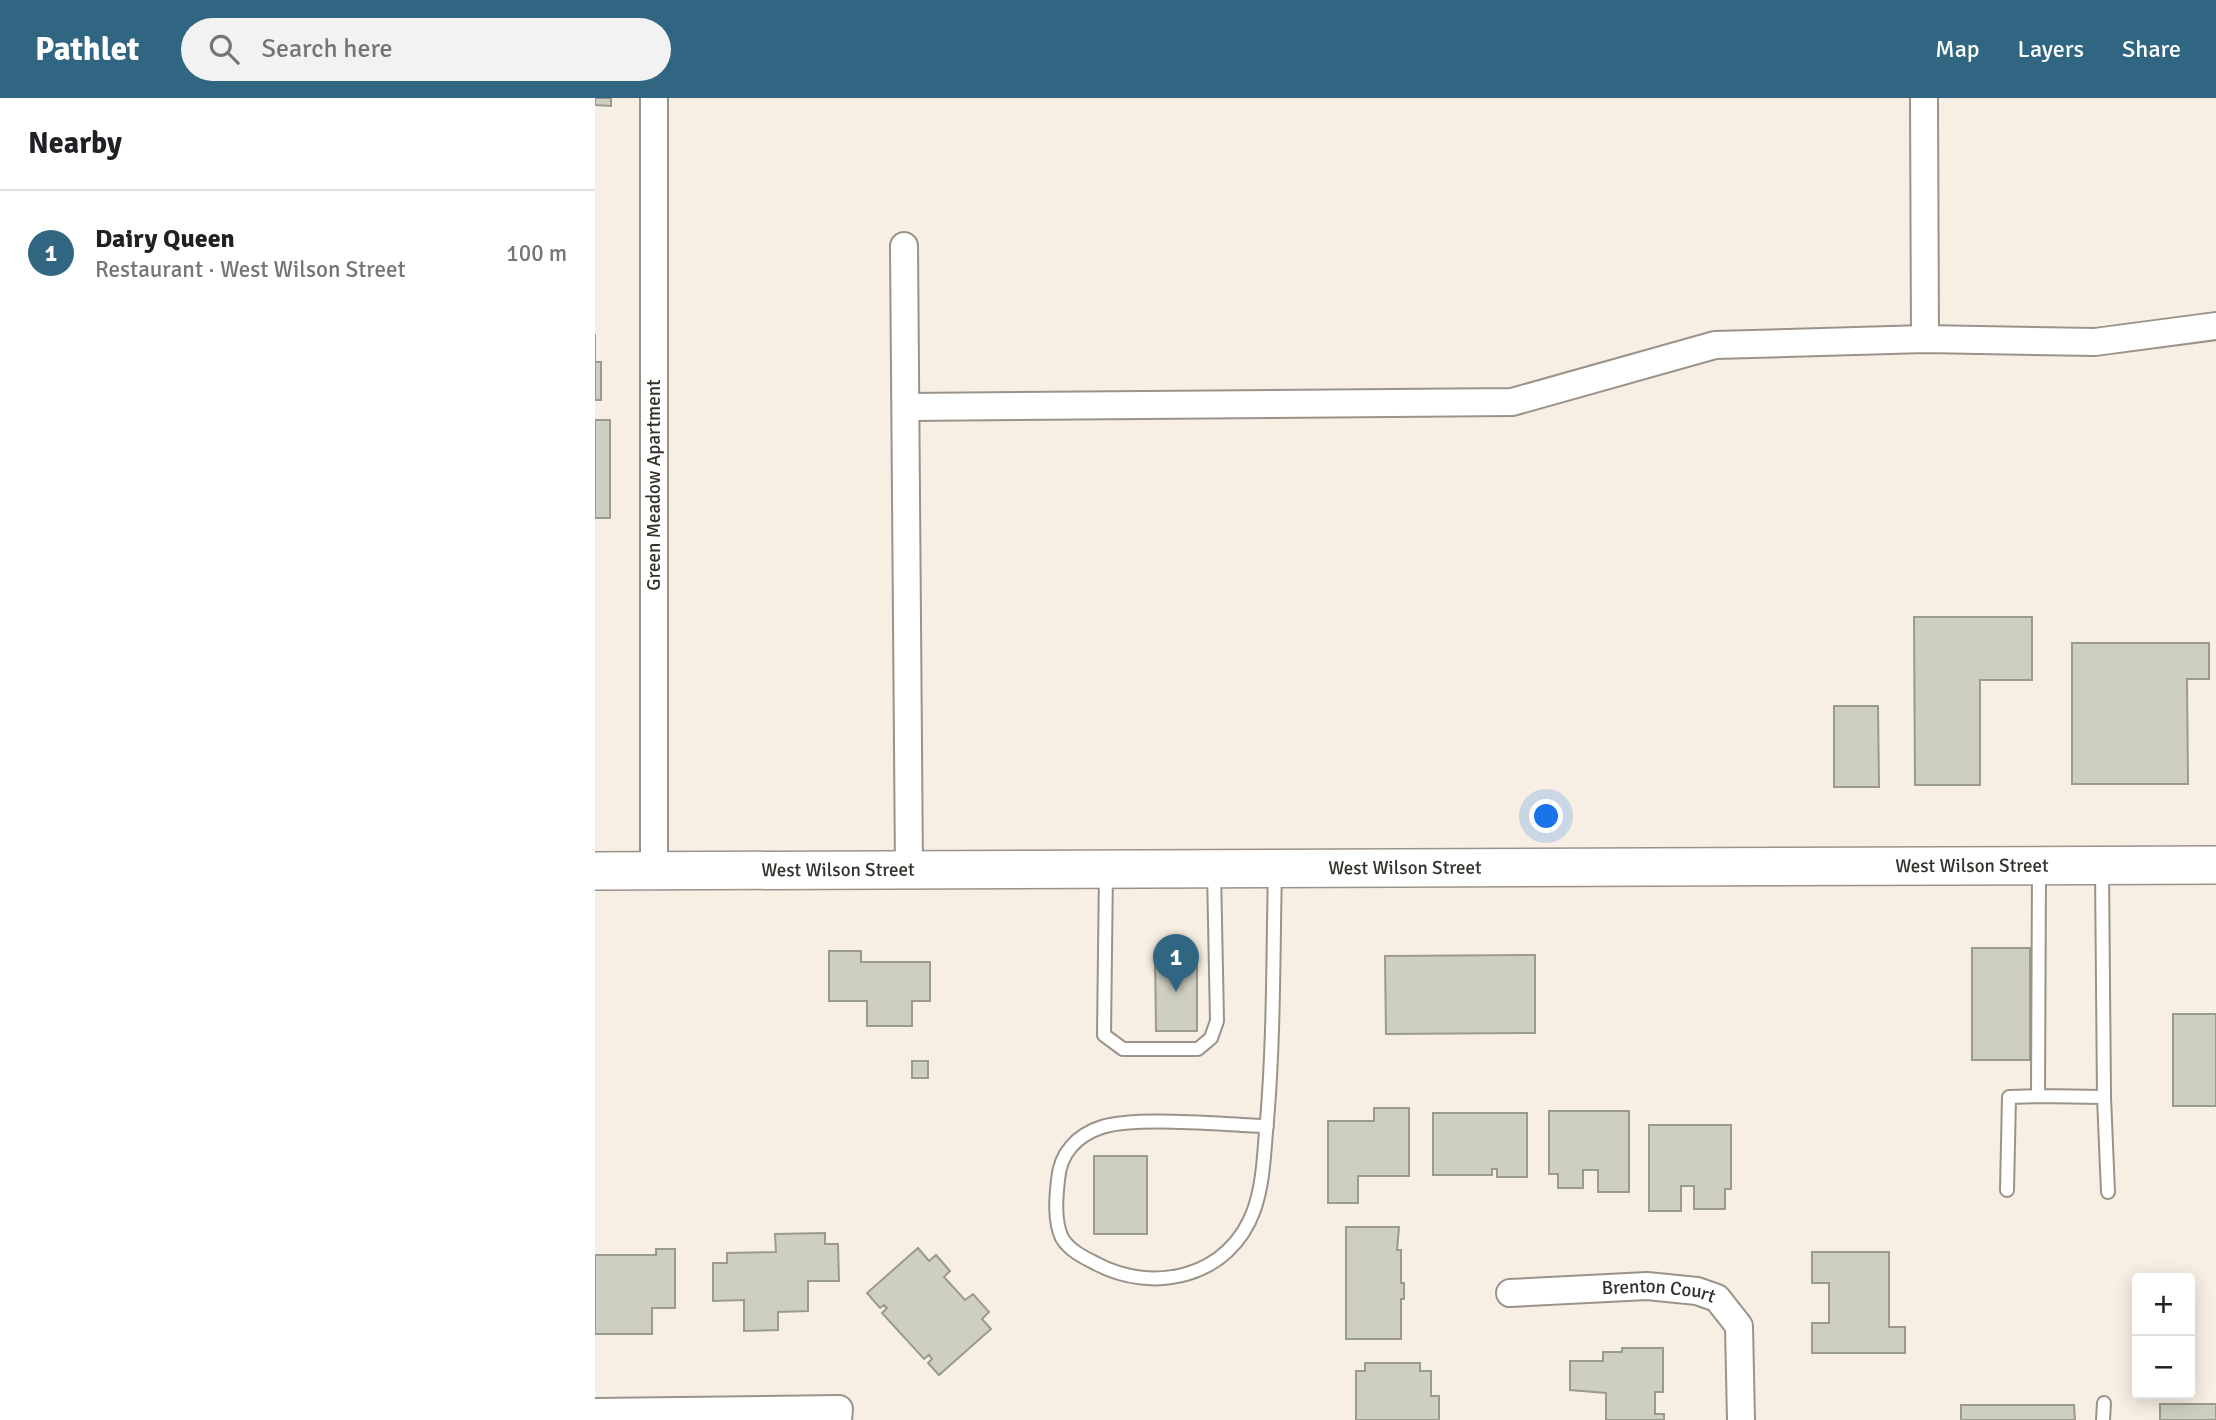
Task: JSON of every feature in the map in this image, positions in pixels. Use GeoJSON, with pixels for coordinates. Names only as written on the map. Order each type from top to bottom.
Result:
{"type":"FeatureCollection","features":[{"type":"Feature","properties":{"kind":"main road","name":"West Wilson Street"},"geometry":{"type":"LineString","coordinates":[[595,871],[1106,871],[2216,864]]}},
{"type":"Feature","properties":{"kind":"street","name":"Green Meadow Apartment"},"geometry":{"type":"LineString","coordinates":[[654,98],[654,871]]}},
{"type":"Feature","properties":{"kind":"street"},"geometry":{"type":"LineString","coordinates":[[1924,98],[1925,339]]}},
{"type":"Feature","properties":{"kind":"street"},"geometry":{"type":"LineString","coordinates":[[904,246],[908,407],[909,871]]}},
{"type":"Feature","properties":{"kind":"street"},"geometry":{"type":"LineString","coordinates":[[908,407],[1512,402],[1715,345],[1925,339],[2095,342],[2216,326]]}},
{"type":"Feature","properties":{"kind":"street","name":"Brenton Court"},"geometry":{"type":"LineString","coordinates":[[1510,1293],[1647,1286],[1697,1291],[1717,1298],[1739,1325],[1741,1420]]}},
{"type":"Feature","properties":{"kind":"street"},"geometry":{"type":"LineString","coordinates":[[595,1412],[839,1409],[838,1420]]}},
{"type":"Feature","properties":{"kind":"lane"},"geometry":{"type":"LineString","coordinates":[[2102,865],[2103,1097],[2108,1192]]}},
{"type":"Feature","properties":{"kind":"lane"},"geometry":{"type":"LineString","coordinates":[[2038,1096],[2039,866]]}},
{"type":"Feature","properties":{"kind":"lane"},"geometry":{"type":"LineString","coordinates":[[1106,871],[1104,1035],[1123,1049],[1198,1049],[1211,1038],[1217,1021],[1214,870]]}},
{"type":"Feature","properties":{"kind":"lane"},"geometry":{"type":"LineString","coordinates":[[1266,1126],[1122,1124],[1087,1133],[1075,1142],[1060,1165],[1056,1204],[1061,1235],[1067,1244],[1081,1255],[1127,1276],[1169,1278],[1202,1270],[1240,1236],[1254,1210],[1262,1174],[1271,1074],[1275,870]]}},
{"type":"Feature","properties":{"kind":"lane"},"geometry":{"type":"LineString","coordinates":[[2007,1190],[2008,1097],[2103,1097]]}},
{"type":"Feature","properties":{"kind":"lane"},"geometry":{"type":"LineString","coordinates":[[2103,1403],[2103,1420]]}},
{"type":"Feature","properties":{"kind":"building"},"geometry":{"type":"Polygon","coordinates":[[[595,98],[611,98],[611,106],[595,105],[595,98]]]}},
{"type":"Feature","properties":{"kind":"building"},"geometry":{"type":"Polygon","coordinates":[[[595,362],[601,362],[601,400],[595,400],[595,362]]]}},
{"type":"Feature","properties":{"kind":"building"},"geometry":{"type":"Polygon","coordinates":[[[595,420],[610,420],[610,518],[595,518],[595,420]]]}},
{"type":"Feature","properties":{"kind":"building"},"geometry":{"type":"Polygon","coordinates":[[[1914,617],[2032,617],[2032,680],[1980,680],[1980,785],[1915,785],[1914,617]]]}},
{"type":"Feature","properties":{"kind":"building"},"geometry":{"type":"Polygon","coordinates":[[[2072,643],[2209,643],[2209,679],[2187,679],[2188,784],[2072,784],[2072,643]]]}},
{"type":"Feature","properties":{"kind":"building"},"geometry":{"type":"Polygon","coordinates":[[[1834,706],[1878,706],[1879,787],[1834,787],[1834,706]]]}},
{"type":"Feature","properties":{"kind":"building"},"geometry":{"type":"Polygon","coordinates":[[[1972,948],[2030,948],[2030,1060],[1972,1060],[1972,948]]]}},
{"type":"Feature","properties":{"kind":"building"},"geometry":{"type":"Polygon","coordinates":[[[829,951],[861,951],[861,962],[930,962],[930,1001],[912,1001],[912,1026],[867,1026],[867,1001],[829,1001],[829,951]]]}},
{"type":"Feature","properties":{"kind":"building"},"geometry":{"type":"Polygon","coordinates":[[[1155,954],[1197,954],[1197,1031],[1156,1031],[1155,954]]]}},
{"type":"Feature","properties":{"kind":"building"},"geometry":{"type":"Polygon","coordinates":[[[1535,955],[1535,1033],[1386,1034],[1385,956],[1535,955]]]}},
{"type":"Feature","properties":{"kind":"building"},"geometry":{"type":"Polygon","coordinates":[[[2173,1014],[2216,1014],[2216,1106],[2173,1106],[2173,1014]]]}},
{"type":"Feature","properties":{"kind":"building"},"geometry":{"type":"Polygon","coordinates":[[[912,1061],[928,1061],[928,1078],[912,1078],[912,1061]]]}},
{"type":"Feature","properties":{"kind":"building"},"geometry":{"type":"Polygon","coordinates":[[[1374,1108],[1409,1108],[1409,1176],[1358,1176],[1358,1203],[1328,1203],[1328,1121],[1374,1121],[1374,1108]]]}},
{"type":"Feature","properties":{"kind":"building"},"geometry":{"type":"Polygon","coordinates":[[[1549,1111],[1629,1111],[1629,1192],[1598,1192],[1598,1170],[1583,1170],[1583,1188],[1558,1188],[1558,1174],[1549,1174],[1549,1111]]]}},
{"type":"Feature","properties":{"kind":"building"},"geometry":{"type":"Polygon","coordinates":[[[1433,1113],[1527,1113],[1527,1177],[1497,1177],[1497,1169],[1492,1169],[1492,1175],[1433,1175],[1433,1113]]]}},
{"type":"Feature","properties":{"kind":"building"},"geometry":{"type":"Polygon","coordinates":[[[1649,1125],[1731,1125],[1731,1189],[1725,1189],[1725,1209],[1694,1209],[1694,1186],[1681,1186],[1681,1211],[1649,1211],[1649,1125]]]}},
{"type":"Feature","properties":{"kind":"building"},"geometry":{"type":"Polygon","coordinates":[[[1094,1156],[1147,1156],[1147,1234],[1094,1234],[1094,1156]]]}},
{"type":"Feature","properties":{"kind":"building"},"geometry":{"type":"Polygon","coordinates":[[[1346,1227],[1399,1227],[1397,1250],[1401,1250],[1401,1283],[1404,1283],[1404,1299],[1401,1299],[1401,1339],[1346,1339],[1346,1227]]]}},
{"type":"Feature","properties":{"kind":"building"},"geometry":{"type":"Polygon","coordinates":[[[825,1233],[825,1244],[838,1244],[839,1281],[808,1281],[808,1311],[778,1312],[778,1330],[744,1331],[744,1300],[713,1301],[713,1263],[727,1263],[727,1253],[776,1252],[775,1234],[825,1233]]]}},
{"type":"Feature","properties":{"kind":"building"},"geometry":{"type":"Polygon","coordinates":[[[918,1248],[929,1261],[936,1255],[950,1271],[944,1277],[965,1300],[973,1294],[989,1312],[982,1319],[991,1329],[939,1375],[928,1363],[932,1359],[929,1355],[924,1359],[882,1313],[887,1308],[884,1305],[880,1308],[867,1293],[918,1248]]]}},
{"type":"Feature","properties":{"kind":"building"},"geometry":{"type":"Polygon","coordinates":[[[656,1249],[675,1249],[675,1308],[652,1308],[652,1334],[595,1334],[595,1255],[656,1255],[656,1249]]]}},
{"type":"Feature","properties":{"kind":"building"},"geometry":{"type":"Polygon","coordinates":[[[1812,1252],[1889,1252],[1889,1327],[1905,1327],[1905,1353],[1812,1353],[1812,1323],[1829,1323],[1829,1283],[1812,1283],[1812,1252]]]}},
{"type":"Feature","properties":{"kind":"building"},"geometry":{"type":"Polygon","coordinates":[[[1622,1348],[1663,1348],[1663,1392],[1655,1392],[1655,1414],[1664,1414],[1664,1420],[1606,1420],[1606,1393],[1570,1390],[1570,1361],[1603,1361],[1603,1352],[1622,1352],[1622,1348]]]}},
{"type":"Feature","properties":{"kind":"building"},"geometry":{"type":"Polygon","coordinates":[[[1365,1363],[1420,1363],[1420,1371],[1431,1371],[1431,1396],[1439,1396],[1439,1420],[1356,1420],[1356,1371],[1365,1371],[1365,1363]]]}},
{"type":"Feature","properties":{"kind":"building"},"geometry":{"type":"Polygon","coordinates":[[[2160,1404],[2216,1404],[2216,1420],[2160,1420],[2160,1404]]]}},
{"type":"Feature","properties":{"kind":"building"},"geometry":{"type":"Polygon","coordinates":[[[1961,1405],[2074,1405],[2075,1420],[1961,1420],[1961,1405]]]}},
{"type":"Feature","properties":{"kind":"place","name":"Dairy Queen"},"geometry":{"type":"Point","coordinates":[1176,992]}}]}
